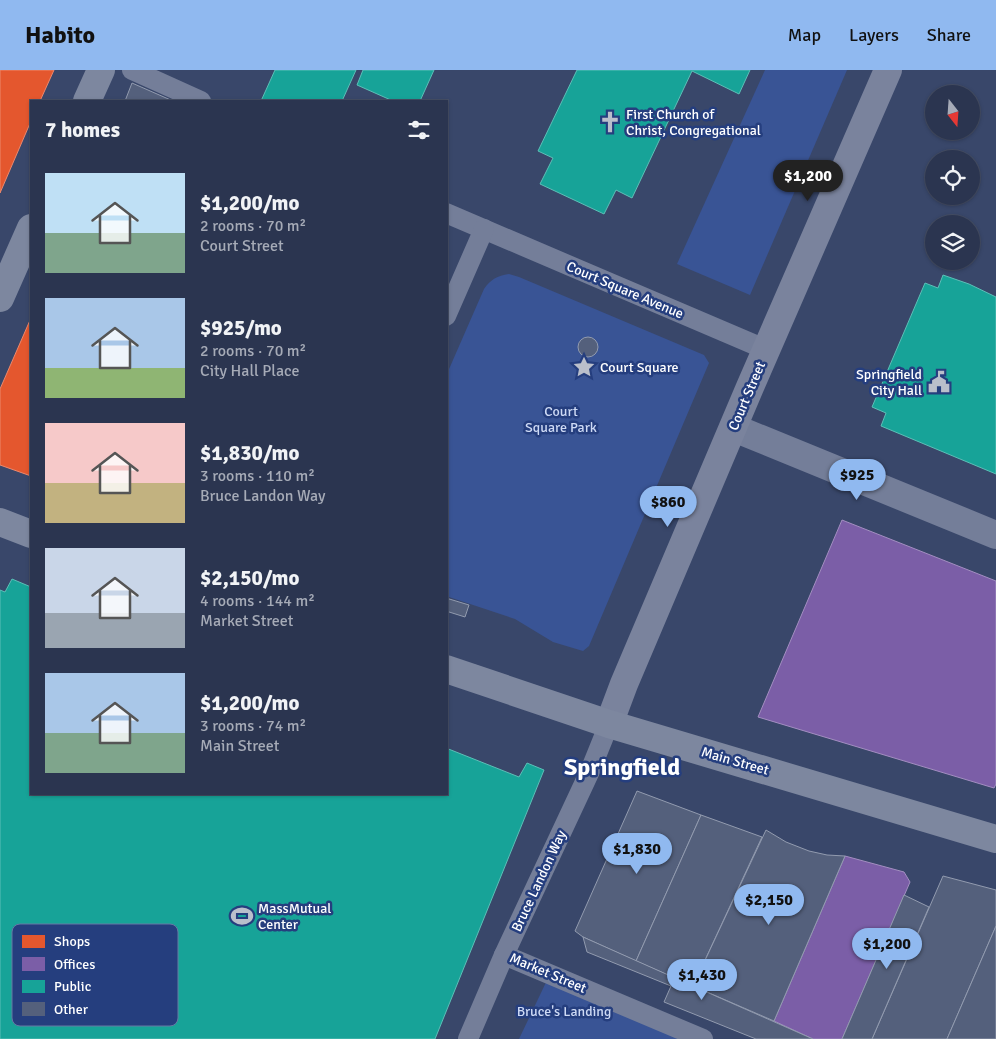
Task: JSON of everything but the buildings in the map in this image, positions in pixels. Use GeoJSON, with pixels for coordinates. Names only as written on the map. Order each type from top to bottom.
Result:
{"type":"FeatureCollection","features":[{"type":"Feature","properties":{"kind":"main road"},"geometry":{"type":"LineString","coordinates":[[87,100],[101,70]]}},
{"type":"Feature","properties":{"kind":"main road","name":"Court Street"},"geometry":{"type":"LineString","coordinates":[[609,724],[624,684],[888,70]]}},
{"type":"Feature","properties":{"kind":"main road"},"geometry":{"type":"LineString","coordinates":[[0,298],[30,230]]}},
{"type":"Feature","properties":{"kind":"main road"},"geometry":{"type":"LineString","coordinates":[[0,522],[30,534]]}},
{"type":"Feature","properties":{"kind":"main road","name":"Main Street"},"geometry":{"type":"LineString","coordinates":[[448,670],[609,724],[996,838]]}},
{"type":"Feature","properties":{"kind":"street"},"geometry":{"type":"LineString","coordinates":[[132,70],[199,100]]}},
{"type":"Feature","properties":{"kind":"street","name":"Court Square Avenue"},"geometry":{"type":"LineString","coordinates":[[448,214],[767,350]]}},
{"type":"Feature","properties":{"kind":"street"},"geometry":{"type":"LineString","coordinates":[[448,311],[484,230]]}},
{"type":"Feature","properties":{"kind":"street"},"geometry":{"type":"LineString","coordinates":[[734,428],[996,535]]}},
{"type":"Feature","properties":{"kind":"street","name":"Bruce Landon Way"},"geometry":{"type":"LineString","coordinates":[[468,1039],[504,954],[590,771],[609,724]]}},
{"type":"Feature","properties":{"kind":"street","name":"Market Street"},"geometry":{"type":"LineString","coordinates":[[504,954],[703,1039]]}},
{"type":"Feature","properties":{"kind":"green space"},"geometry":{"type":"Polygon","coordinates":[[[765,70],[847,70],[750,295],[677,264],[765,70]]]}},
{"type":"Feature","properties":{"kind":"green space","name":"Court Square Park"},"geometry":{"type":"Polygon","coordinates":[[[509,274],[519,277],[704,355],[709,363],[589,646],[583,651],[553,642],[515,619],[448,597],[448,371],[484,289],[495,278],[509,274]]]}},
{"type":"Feature","properties":{"kind":"green space","name":"Bruce's Landing"},"geometry":{"type":"Polygon","coordinates":[[[550,974],[703,1039],[519,1039],[550,974]]]}},
{"type":"Feature","properties":{"kind":"place","name":"First Church of Christ, Congregational"},"geometry":{"type":"Point","coordinates":[610,122]}},
{"type":"Feature","properties":{"kind":"place","name":"Court Square"},"geometry":{"type":"Point","coordinates":[584,367]}},
{"type":"Feature","properties":{"kind":"place","name":"Springfield City Hall"},"geometry":{"type":"Point","coordinates":[939,382]}},
{"type":"Feature","properties":{"kind":"place","name":"MassMutual Center"},"geometry":{"type":"Point","coordinates":[242,916]}},
{"type":"Feature","properties":{"kind":"district","name":"Springfield"},"geometry":{"type":"Point","coordinates":[622,767]}}]}
